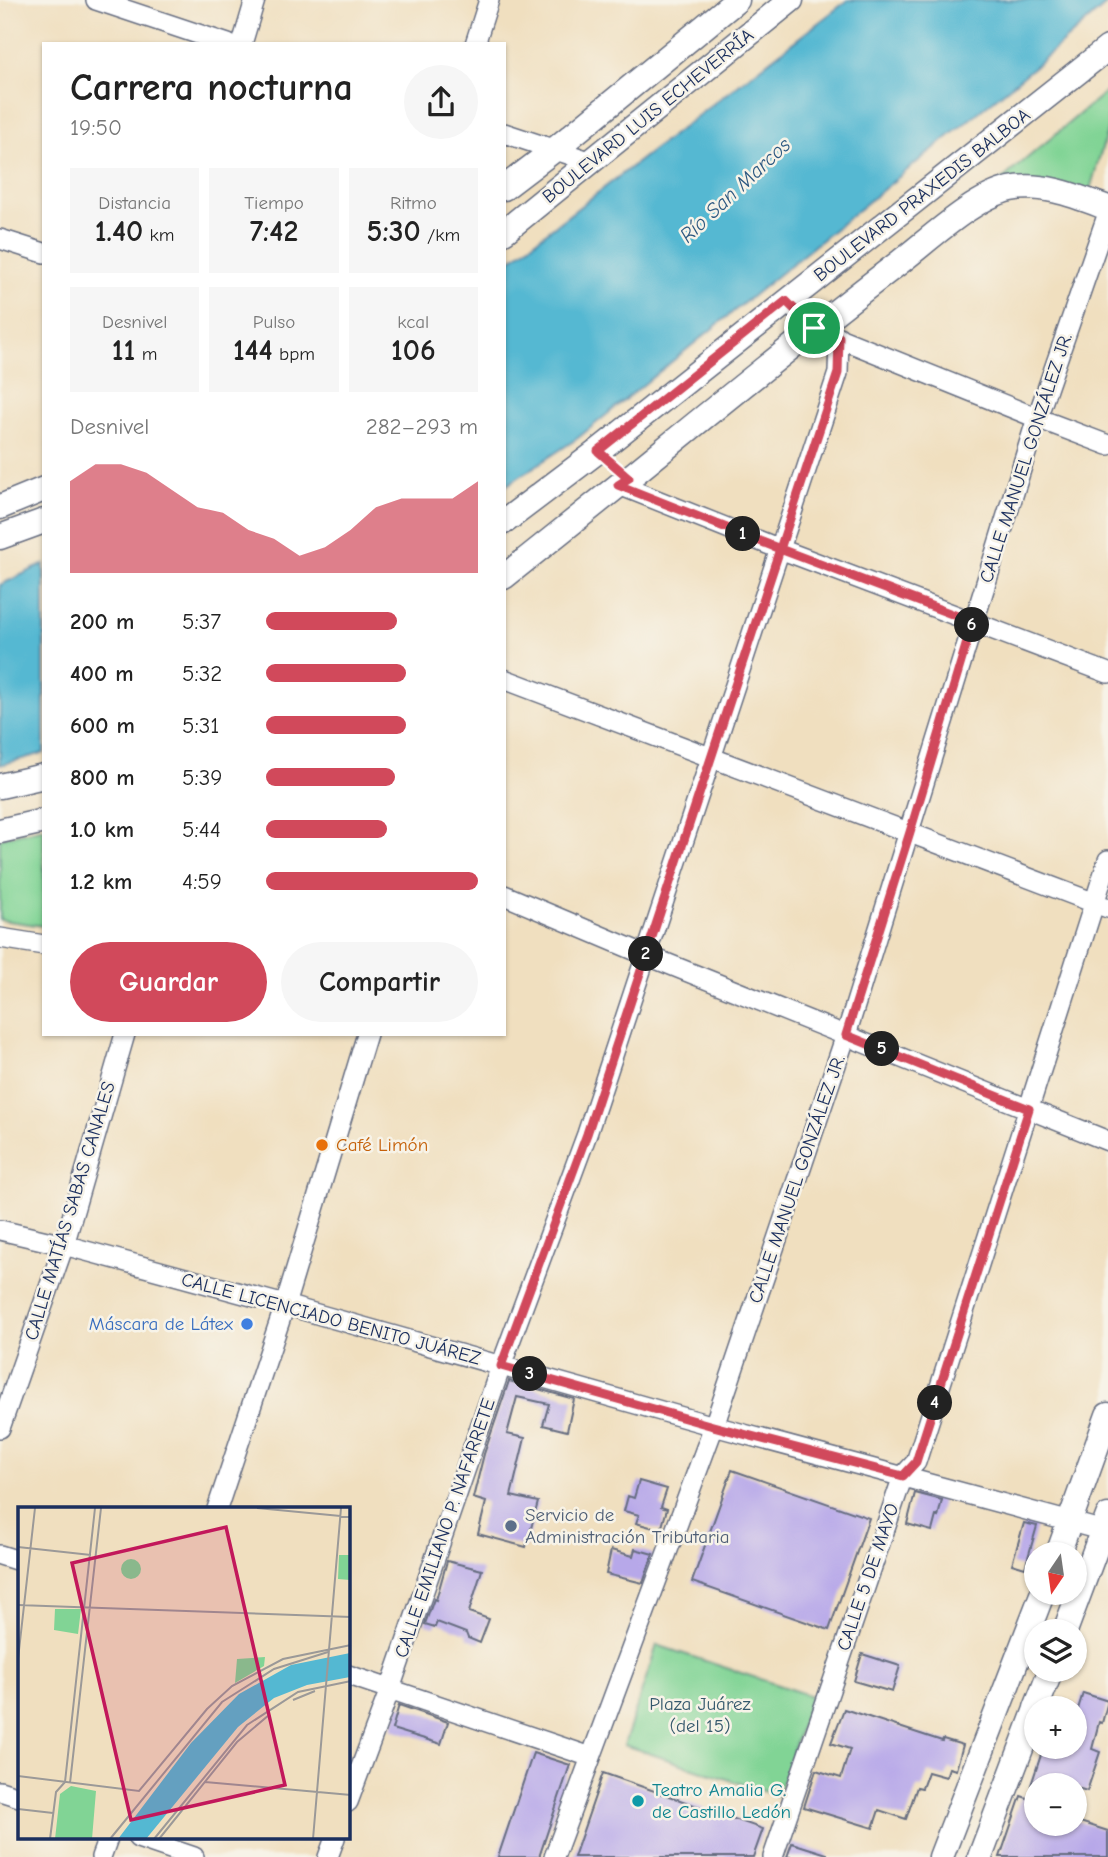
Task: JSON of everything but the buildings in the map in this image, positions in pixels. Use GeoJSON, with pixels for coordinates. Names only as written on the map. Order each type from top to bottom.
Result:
{"type":"FeatureCollection","features":[{"type":"Feature","properties":{"kind":"main road","name":"BOULEVARD LUIS ECHEVERRÍA"},"geometry":{"type":"LineString","coordinates":[[506,186],[737,0]]}},
{"type":"Feature","properties":{"kind":"main road","name":"BOULEVARD LUIS ECHEVERRÍA"},"geometry":{"type":"LineString","coordinates":[[506,230],[791,0]]}},
{"type":"Feature","properties":{"kind":"main road","name":"BOULEVARD PRAXEDIS BALBOA"},"geometry":{"type":"LineString","coordinates":[[506,520],[598,451],[1108,48]]}},
{"type":"Feature","properties":{"kind":"main road","name":"BOULEVARD PRAXEDIS BALBOA"},"geometry":{"type":"LineString","coordinates":[[506,575],[814,328],[970,208],[1008,189],[1031,186],[1072,196],[1108,211]]}},
{"type":"Feature","properties":{"kind":"main road"},"geometry":{"type":"LineString","coordinates":[[598,451],[624,481]]}},
{"type":"Feature","properties":{"kind":"main road"},"geometry":{"type":"LineString","coordinates":[[0,507],[42,490]]}},
{"type":"Feature","properties":{"kind":"main road"},"geometry":{"type":"LineString","coordinates":[[0,537],[35,524]]}},
{"type":"Feature","properties":{"kind":"main road"},"geometry":{"type":"LineString","coordinates":[[0,786],[42,776]]}},
{"type":"Feature","properties":{"kind":"main road"},"geometry":{"type":"LineString","coordinates":[[0,831],[42,821]]}},
{"type":"Feature","properties":{"kind":"main road"},"geometry":{"type":"LineString","coordinates":[[1063,1542],[1108,1415]]}},
{"type":"Feature","properties":{"kind":"main road"},"geometry":{"type":"LineString","coordinates":[[1070,1619],[1106,1526]]}},
{"type":"Feature","properties":{"kind":"main road"},"geometry":{"type":"LineString","coordinates":[[941,1857],[1039,1605]]}},
{"type":"Feature","properties":{"kind":"main road"},"geometry":{"type":"LineString","coordinates":[[981,1857],[1024,1741]]}},
{"type":"Feature","properties":{"kind":"street"},"geometry":{"type":"LineString","coordinates":[[96,0],[222,42]]}},
{"type":"Feature","properties":{"kind":"street"},"geometry":{"type":"LineString","coordinates":[[243,42],[255,0]]}},
{"type":"Feature","properties":{"kind":"street"},"geometry":{"type":"LineString","coordinates":[[476,42],[489,0]]}},
{"type":"Feature","properties":{"kind":"street"},"geometry":{"type":"LineString","coordinates":[[506,134],[592,163]]}},
{"type":"Feature","properties":{"kind":"street","name":"CALLE MANUEL GONZÁLEZ JR."},"geometry":{"type":"LineString","coordinates":[[554,1857],[713,1426],[846,1035],[1037,418],[1108,211]]}},
{"type":"Feature","properties":{"kind":"street"},"geometry":{"type":"LineString","coordinates":[[0,239],[42,252]]}},
{"type":"Feature","properties":{"kind":"street"},"geometry":{"type":"LineString","coordinates":[[786,301],[814,328],[1108,445]]}},
{"type":"Feature","properties":{"kind":"street","name":"CALLE EMILIANO P. NAFARRETE"},"geometry":{"type":"LineString","coordinates":[[350,1797],[390,1689],[501,1366],[587,1134],[838,373],[839,337]]}},
{"type":"Feature","properties":{"kind":"street"},"geometry":{"type":"LineString","coordinates":[[624,481],[780,549],[1108,673]]}},
{"type":"Feature","properties":{"kind":"street"},"geometry":{"type":"LineString","coordinates":[[0,519],[35,524]]}},
{"type":"Feature","properties":{"kind":"street"},"geometry":{"type":"LineString","coordinates":[[506,680],[1101,905]]}},
{"type":"Feature","properties":{"kind":"street","name":"CALLE 5 DE MAYO"},"geometry":{"type":"LineString","coordinates":[[773,1857],[903,1476],[916,1462],[1029,1109],[1101,905],[1108,860]]}},
{"type":"Feature","properties":{"kind":"street"},"geometry":{"type":"LineString","coordinates":[[506,896],[1108,1141]]}},
{"type":"Feature","properties":{"kind":"street"},"geometry":{"type":"LineString","coordinates":[[0,938],[42,945]]}},
{"type":"Feature","properties":{"kind":"street","name":"CALLE MATÍAS SABAS CANALES"},"geometry":{"type":"LineString","coordinates":[[0,1428],[64,1245],[124,1036]]}},
{"type":"Feature","properties":{"kind":"street"},"geometry":{"type":"LineString","coordinates":[[218,1507],[285,1305],[366,1036]]}},
{"type":"Feature","properties":{"kind":"street","name":"CALLE LICENCIADO BENITO JUÁREZ"},"geometry":{"type":"LineString","coordinates":[[0,1230],[285,1305],[713,1426],[1071,1522],[1106,1526]]}},
{"type":"Feature","properties":{"kind":"street"},"geometry":{"type":"LineString","coordinates":[[0,1555],[18,1561]]}},
{"type":"Feature","properties":{"kind":"street"},"geometry":{"type":"LineString","coordinates":[[350,1676],[591,1757]]}},
{"type":"Feature","properties":{"kind":"street"},"geometry":{"type":"LineString","coordinates":[[0,1791],[18,1797]]}},
{"type":"Feature","properties":{"kind":"street"},"geometry":{"type":"LineString","coordinates":[[101,1857],[107,1840]]}},
{"type":"Feature","properties":{"kind":"street"},"geometry":{"type":"LineString","coordinates":[[144,1840],[194,1857]]}},
{"type":"Feature","properties":{"kind":"street"},"geometry":{"type":"LineString","coordinates":[[328,1857],[334,1840]]}},
{"type":"Feature","properties":{"kind":"green space"},"geometry":{"type":"Polygon","coordinates":[[[1108,90],[1108,128],[1089,193],[1000,181],[1108,90]]]}},
{"type":"Feature","properties":{"kind":"green space"},"geometry":{"type":"Polygon","coordinates":[[[42,828],[42,926],[0,920],[0,838],[42,828]]]}},
{"type":"Feature","properties":{"kind":"green space","name":"Plaza Juárez (del 15)"},"geometry":{"type":"Polygon","coordinates":[[[657,1645],[811,1696],[778,1796],[624,1745],[657,1645]]]}},
{"type":"Feature","properties":{"kind":"water","name":"Río San Marcos"},"geometry":{"type":"Polygon","coordinates":[[[848,0],[1108,0],[1108,3],[1040,62],[578,438],[506,486],[506,263],[848,0]]]}},
{"type":"Feature","properties":{"kind":"water"},"geometry":{"type":"Polygon","coordinates":[[[42,565],[42,754],[0,765],[0,585],[42,565]]]}},
{"type":"Feature","properties":{"kind":"place","name":"Café Limón"},"geometry":{"type":"Point","coordinates":[322,1145]}},
{"type":"Feature","properties":{"kind":"place","name":"Máscara de Látex"},"geometry":{"type":"Point","coordinates":[247,1324]}},
{"type":"Feature","properties":{"kind":"place","name":"Servicio de Administración Tributaria"},"geometry":{"type":"Point","coordinates":[511,1526]}},
{"type":"Feature","properties":{"kind":"place","name":"Teatro Amalia G. de Castillo Ledón"},"geometry":{"type":"Point","coordinates":[638,1801]}},
{"type":"Feature","properties":{"kind":"route"},"geometry":{"type":"LineString","coordinates":[[814,328],[786,301],[598,451],[629,478],[618,485],[780,549],[587,1134],[501,1366],[903,1476],[916,1462],[1029,1109],[846,1035],[973,622],[780,549],[838,373],[839,337],[814,328]]}}]}
